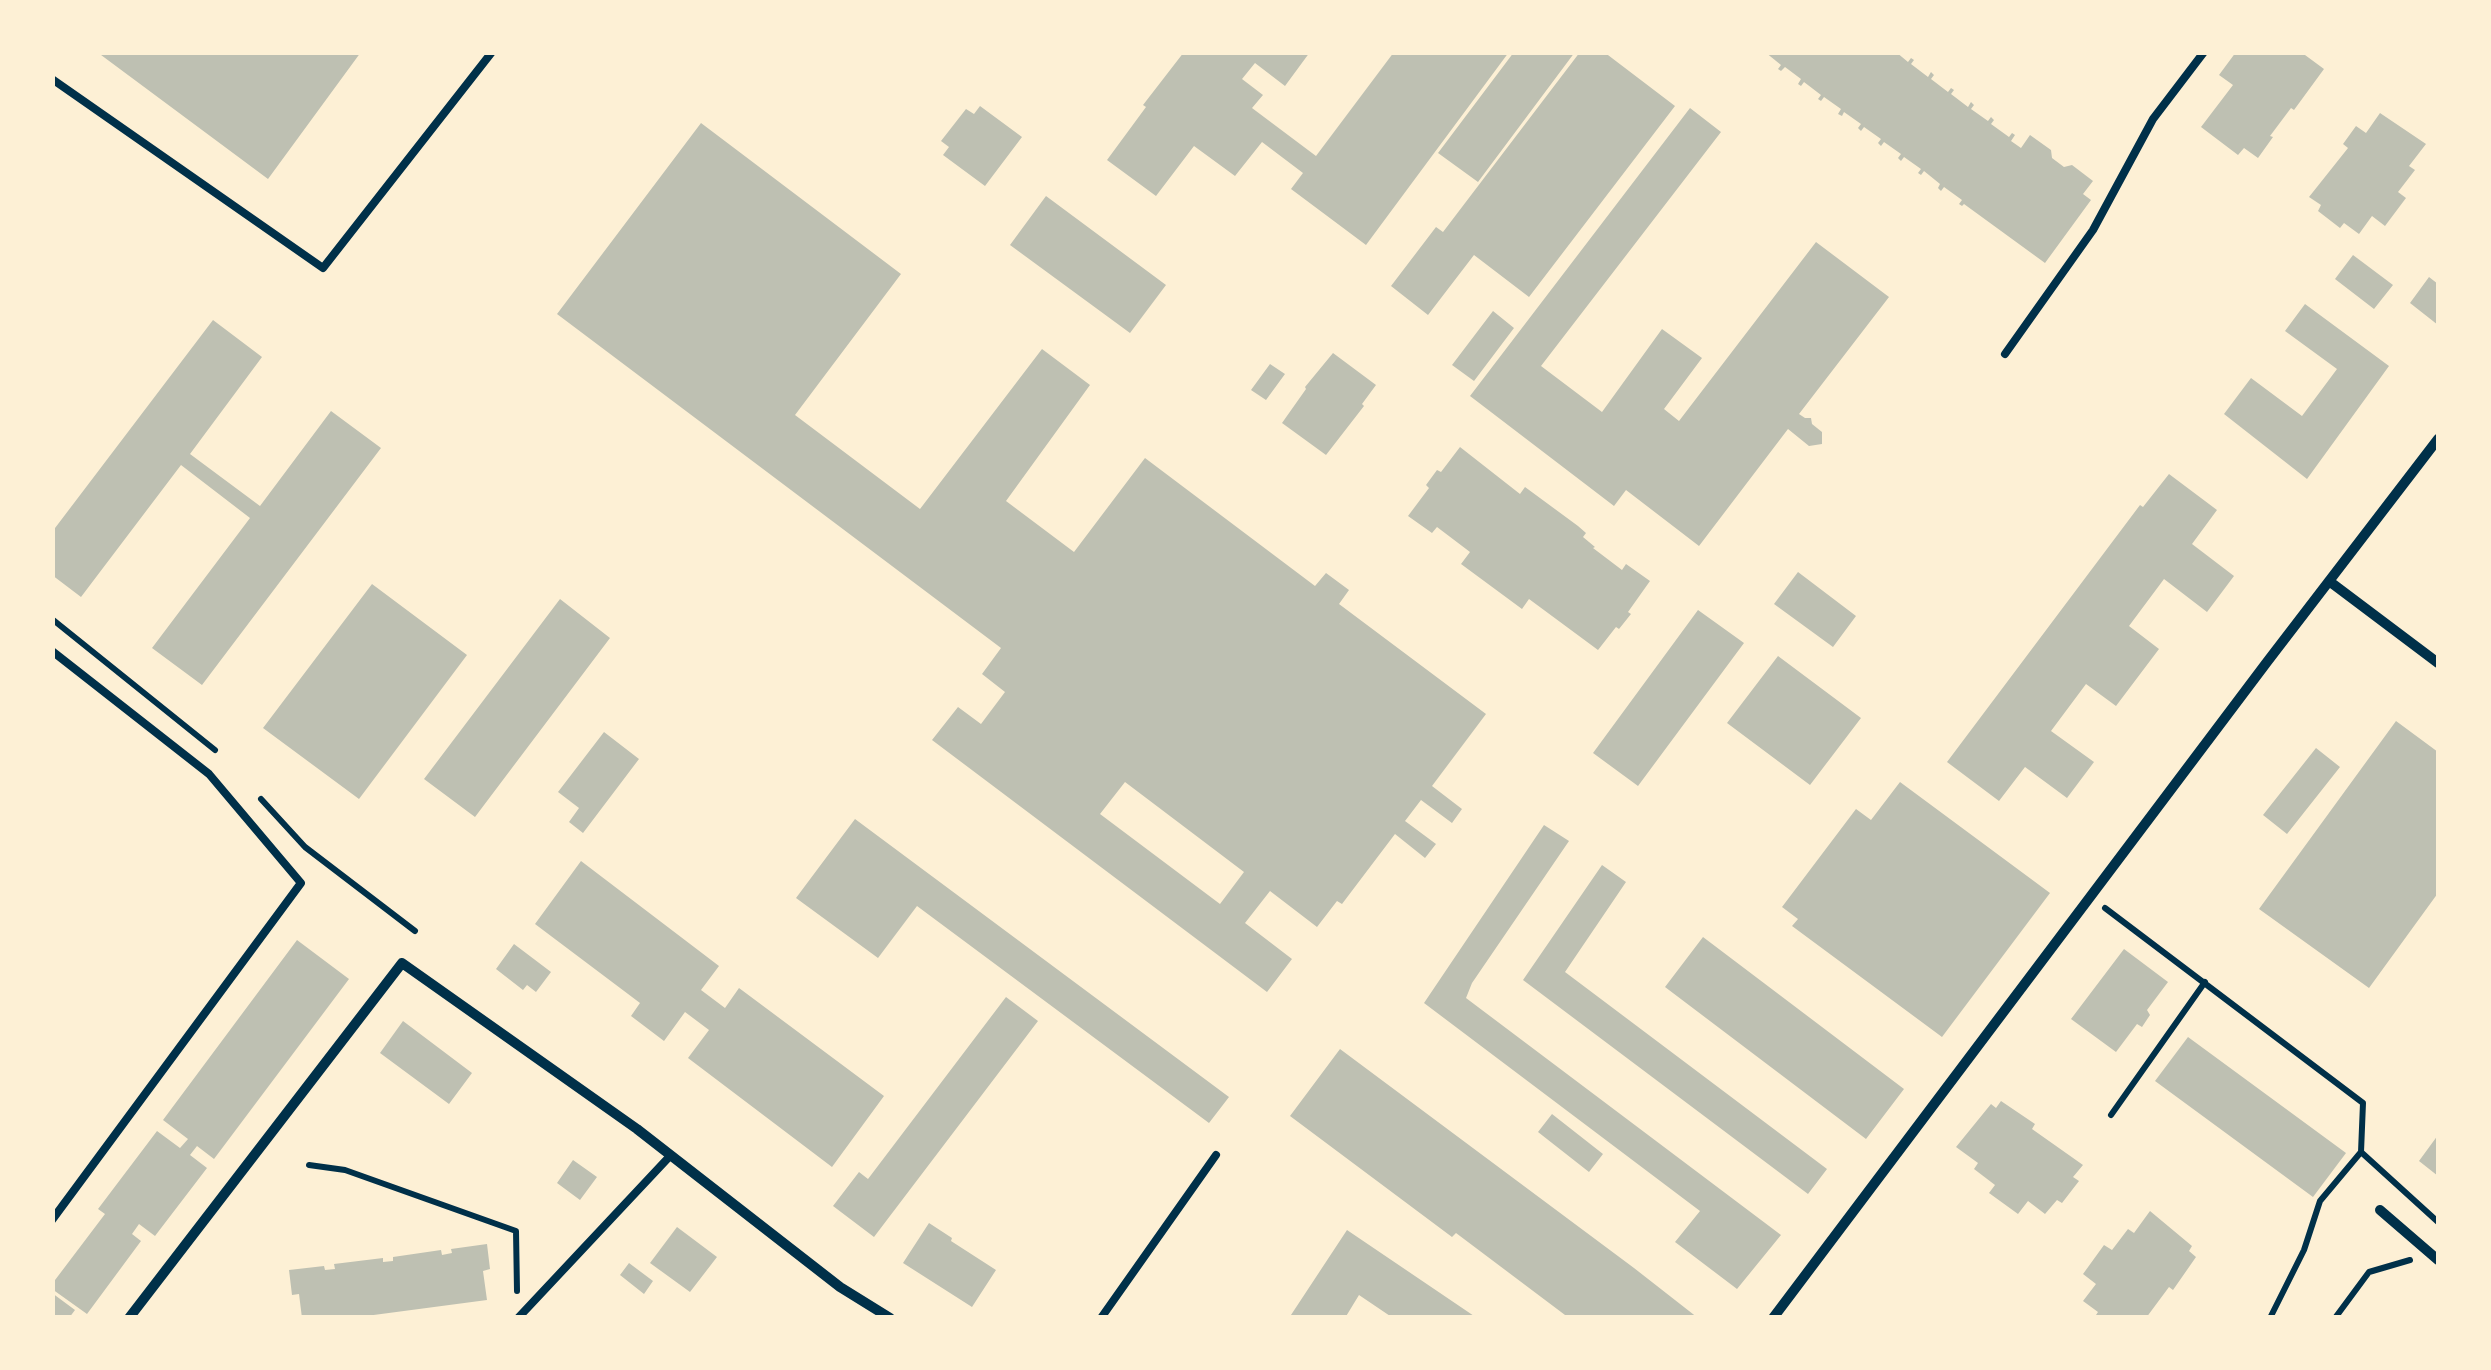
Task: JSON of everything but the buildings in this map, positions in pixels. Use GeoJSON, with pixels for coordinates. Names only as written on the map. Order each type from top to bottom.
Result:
{"type":"FeatureCollection","features":[{"type":"Feature","properties":{"kind":"street"},"geometry":{"type":"LineString","coordinates":[[1773,1318],[2438,439]]}},
{"type":"Feature","properties":{"kind":"street"},"geometry":{"type":"LineString","coordinates":[[2329,581],[2438,663]]}},
{"type":"Feature","properties":{"kind":"street"},"geometry":{"type":"LineString","coordinates":[[129,1318],[402,962],[565,1077],[840,1286],[890,1318]]}},
{"type":"Feature","properties":{"kind":"street"},"geometry":{"type":"LineString","coordinates":[[2380,1210],[2435,1257]]}},
{"type":"Feature","properties":{"kind":"lane"},"geometry":{"type":"LineString","coordinates":[[52,79],[324,268],[492,52]]}},
{"type":"Feature","properties":{"kind":"lane"},"geometry":{"type":"LineString","coordinates":[[2005,354],[2094,230],[2153,119],[2204,52]]}},
{"type":"Feature","properties":{"kind":"lane"},"geometry":{"type":"LineString","coordinates":[[52,651],[209,774],[301,883],[52,1220]]}},
{"type":"Feature","properties":{"kind":"lane"},"geometry":{"type":"LineString","coordinates":[[1101,1318],[1216,1155]]}},
{"type":"Feature","properties":{"kind":"lane"},"geometry":{"type":"LineString","coordinates":[[518,1318],[670,1156]]}},
{"type":"Feature","properties":{"kind":"path"},"geometry":{"type":"LineString","coordinates":[[2090,897],[2363,1102],[2361,1152],[2320,1201],[2304,1250],[2270,1318]]}},
{"type":"Feature","properties":{"kind":"path"},"geometry":{"type":"LineString","coordinates":[[2111,1115],[2204,982]]}},
{"type":"Feature","properties":{"kind":"path"},"geometry":{"type":"LineString","coordinates":[[2361,1152],[2438,1222]]}},
{"type":"Feature","properties":{"kind":"path"},"geometry":{"type":"LineString","coordinates":[[309,1165],[345,1170],[516,1232],[518,1318]]}},
{"type":"Feature","properties":{"kind":"path"},"geometry":{"type":"LineString","coordinates":[[2335,1318],[2369,1272],[2435,1257]]}}]}
